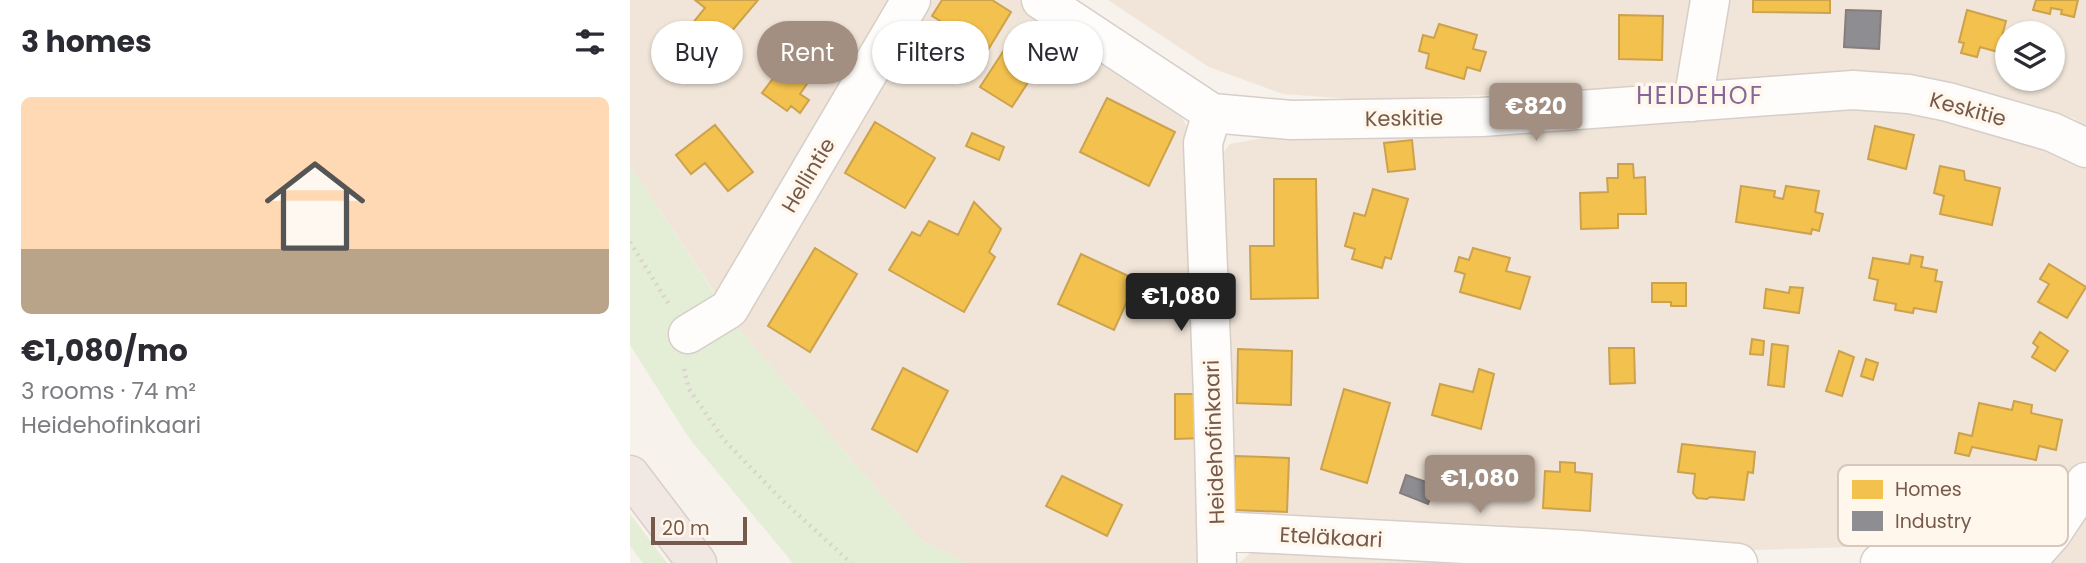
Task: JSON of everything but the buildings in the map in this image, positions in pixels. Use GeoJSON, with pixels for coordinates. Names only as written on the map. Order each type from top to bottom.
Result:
{"type":"FeatureCollection","features":[{"type":"Feature","properties":{"kind":"highway"},"geometry":{"type":"LineString","coordinates":[[630,475],[697,563]]}},
{"type":"Feature","properties":{"kind":"street","name":"Hellintie"},"geometry":{"type":"LineString","coordinates":[[688,334],[729,309],[911,0]]}},
{"type":"Feature","properties":{"kind":"street","name":"Keskitie"},"geometry":{"type":"LineString","coordinates":[[1041,0],[1212,113],[1291,120],[1482,117],[1853,90],[1909,94],[2052,132],[2086,148]]}},
{"type":"Feature","properties":{"kind":"street"},"geometry":{"type":"LineString","coordinates":[[1693,102],[1710,0]]}},
{"type":"Feature","properties":{"kind":"street","name":"Heidehofinkaari"},"geometry":{"type":"LineString","coordinates":[[1212,113],[1203,143],[1217,547]]}},
{"type":"Feature","properties":{"kind":"street"},"geometry":{"type":"LineString","coordinates":[[2068,509],[2086,482]]}},
{"type":"Feature","properties":{"kind":"street"},"geometry":{"type":"LineString","coordinates":[[1880,563],[2020,557],[2041,546]]}},
{"type":"Feature","properties":{"kind":"street","name":"Eteläkaari"},"geometry":{"type":"LineString","coordinates":[[1217,547],[1579,550],[1738,563]]}},
{"type":"Feature","properties":{"kind":"path"},"geometry":{"type":"LineString","coordinates":[[630,242],[688,334],[684,366],[689,389],[724,440],[781,499],[851,563]]}},
{"type":"Feature","properties":{"kind":"shaded area"},"geometry":{"type":"Polygon","coordinates":[[[630,0],[899,0],[887,21],[872,21],[872,46],[858,70],[858,21],[757,21],[757,84],[849,84],[721,302],[630,166],[630,0]]]}},
{"type":"Feature","properties":{"kind":"shaded area"},"geometry":{"type":"Polygon","coordinates":[[[933,0],[1019,0],[1051,21],[1003,21],[1003,84],[1103,84],[1103,55],[1172,101],[1191,133],[1206,563],[965,563],[920,539],[737,327],[883,84],[989,84],[989,21],[920,21],[933,0]]]}},
{"type":"Feature","properties":{"kind":"shaded area"},"geometry":{"type":"Polygon","coordinates":[[[1108,0],[1700,0],[1680,86],[1368,100],[1283,94],[1209,67],[1108,0]]]}},
{"type":"Feature","properties":{"kind":"shaded area"},"geometry":{"type":"Polygon","coordinates":[[[1723,0],[2086,0],[2086,126],[2073,118],[1883,77],[1704,84],[1723,0]]]}},
{"type":"Feature","properties":{"kind":"shaded area"},"geometry":{"type":"Polygon","coordinates":[[[1844,103],[1884,105],[2064,147],[2086,162],[2086,459],[2068,486],[2068,465],[1838,465],[1838,546],[1884,546],[1757,550],[1237,522],[1229,516],[1218,159],[1230,144],[1269,137],[1844,103]]]}},
{"type":"Feature","properties":{"kind":"shaded area"},"geometry":{"type":"Polygon","coordinates":[[[2086,500],[2086,563],[2044,563],[2055,546],[2068,546],[2068,527],[2086,500]]]}},
{"type":"Feature","properties":{"kind":"shaded area"},"geometry":{"type":"Polygon","coordinates":[[[1256,548],[1590,563],[1239,563],[1256,548]]]}},
{"type":"Feature","properties":{"kind":"green space"},"geometry":{"type":"Polygon","coordinates":[[[630,166],[737,327],[920,539],[965,563],[793,563],[689,438],[630,345],[630,166]]]}},
{"type":"Feature","properties":{"kind":"green space"},"geometry":{"type":"Polygon","coordinates":[[[630,514],[667,563],[643,563],[630,546],[630,514]]]}},
{"type":"Feature","properties":{"kind":"district","name":"HEIDEHOF"},"geometry":{"type":"Point","coordinates":[1700,95]}}]}
